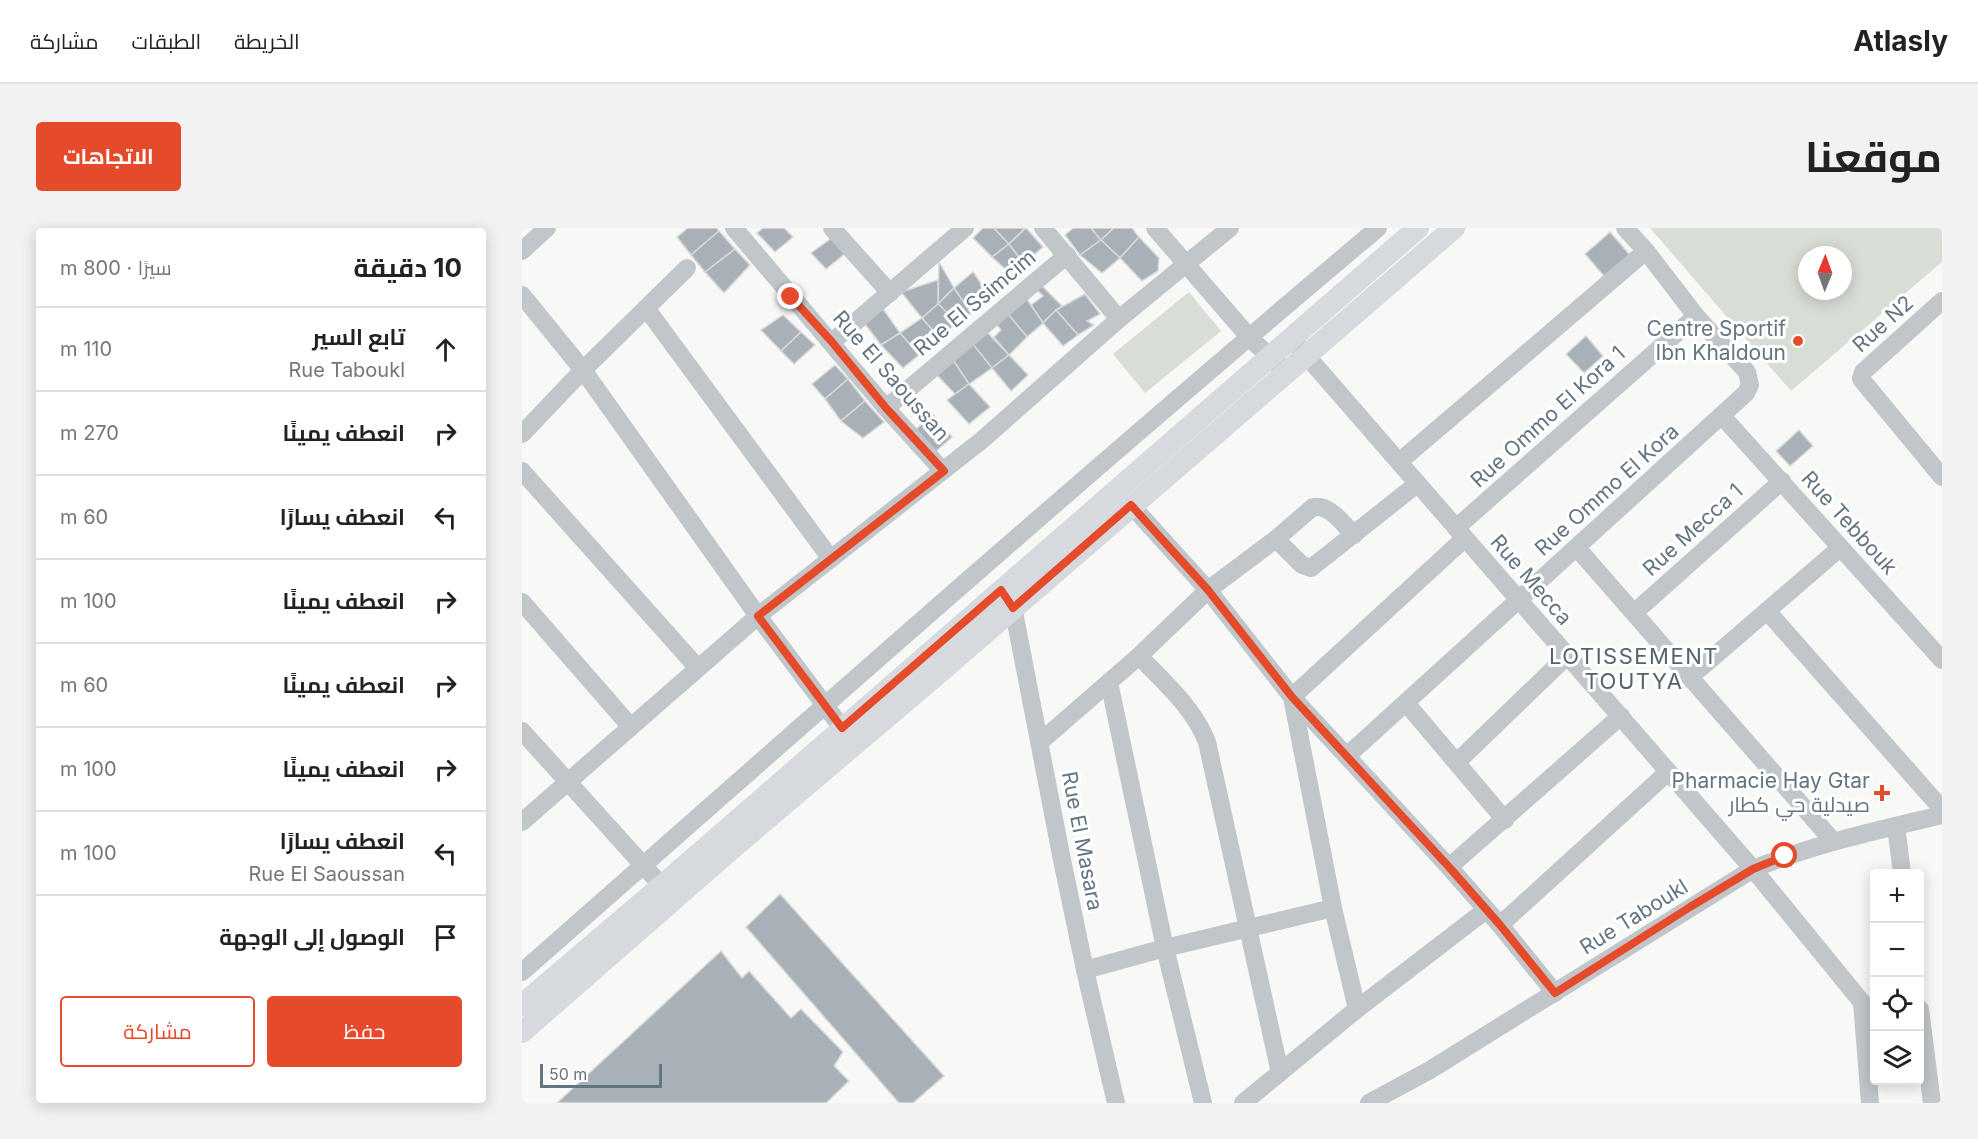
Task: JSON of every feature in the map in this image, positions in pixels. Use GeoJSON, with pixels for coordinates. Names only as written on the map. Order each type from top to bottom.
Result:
{"type":"FeatureCollection","features":[{"type":"Feature","properties":{"kind":"main road"},"geometry":{"type":"LineString","coordinates":[[522,1005],[842,728],[1131,505],[1286,373],[1298,346],[1418,228]]}},
{"type":"Feature","properties":{"kind":"main road"},"geometry":{"type":"LineString","coordinates":[[522,1032],[736,845],[1269,357],[1298,346],[1454,228]]}},
{"type":"Feature","properties":{"kind":"street"},"geometry":{"type":"LineString","coordinates":[[522,251],[547,228]]}},
{"type":"Feature","properties":{"kind":"street","name":"Rue El Saoussan"},"geometry":{"type":"LineString","coordinates":[[735,228],[886,408],[944,471]]}},
{"type":"Feature","properties":{"kind":"street"},"geometry":{"type":"LineString","coordinates":[[832,228],[890,293]]}},
{"type":"Feature","properties":{"kind":"street"},"geometry":{"type":"LineString","coordinates":[[1043,228],[1119,320]]}},
{"type":"Feature","properties":{"kind":"street"},"geometry":{"type":"LineString","coordinates":[[1155,228],[1249,337],[1286,373]]}},
{"type":"Feature","properties":{"kind":"street"},"geometry":{"type":"LineString","coordinates":[[522,822],[697,667],[758,616],[944,471],[1230,228]]}},
{"type":"Feature","properties":{"kind":"street"},"geometry":{"type":"LineString","coordinates":[[522,972],[823,705],[1378,228]]}},
{"type":"Feature","properties":{"kind":"street"},"geometry":{"type":"LineString","coordinates":[[1625,228],[1646,251],[1696,316]]}},
{"type":"Feature","properties":{"kind":"street"},"geometry":{"type":"LineString","coordinates":[[832,342],[890,293],[957,231]]}},
{"type":"Feature","properties":{"kind":"street"},"geometry":{"type":"LineString","coordinates":[[1399,462],[1646,251]]}},
{"type":"Feature","properties":{"kind":"street","name":"Rue El Ssimcim"},"geometry":{"type":"LineString","coordinates":[[886,408],[1067,255]]}},
{"type":"Feature","properties":{"kind":"street"},"geometry":{"type":"LineString","coordinates":[[522,434],[583,370],[687,268]]}},
{"type":"Feature","properties":{"kind":"street"},"geometry":{"type":"LineString","coordinates":[[522,295],[583,370],[758,616],[842,728]]}},
{"type":"Feature","properties":{"kind":"street","name":"Rue N2"},"geometry":{"type":"LineString","coordinates":[[1940,470],[1861,379],[1863,372],[1942,301]]}},
{"type":"Feature","properties":{"kind":"street"},"geometry":{"type":"LineString","coordinates":[[646,308],[831,559]]}},
{"type":"Feature","properties":{"kind":"street","name":"Rue Ommo El Kora"},"geometry":{"type":"LineString","coordinates":[[1348,755],[1746,393],[1750,385],[1747,372],[1696,316]]}},
{"type":"Feature","properties":{"kind":"street","name":"Rue Ommo El Kora 1"},"geometry":{"type":"LineString","coordinates":[[1292,697],[1460,533],[1696,316]]}},
{"type":"Feature","properties":{"kind":"street","name":"Rue Mecca"},"geometry":{"type":"LineString","coordinates":[[1298,346],[1753,869],[1870,1011]]}},
{"type":"Feature","properties":{"kind":"street","name":"Rue Tebbouk"},"geometry":{"type":"LineString","coordinates":[[1722,416],[1942,660]]}},
{"type":"Feature","properties":{"kind":"street"},"geometry":{"type":"LineString","coordinates":[[522,471],[697,667]]}},
{"type":"Feature","properties":{"kind":"street","name":"Rue Mecca 1"},"geometry":{"type":"LineString","coordinates":[[1635,612],[1782,481]]}},
{"type":"Feature","properties":{"kind":"street"},"geometry":{"type":"LineString","coordinates":[[1276,539],[1302,565],[1311,568],[1417,484]]}},
{"type":"Feature","properties":{"kind":"street"},"geometry":{"type":"LineString","coordinates":[[1131,505],[1208,590],[1292,697],[1449,867],[1555,993]]}},
{"type":"Feature","properties":{"kind":"street"},"geometry":{"type":"LineString","coordinates":[[1040,742],[1139,656],[1208,590],[1314,507],[1327,508],[1354,535]]}},
{"type":"Feature","properties":{"kind":"street"},"geometry":{"type":"LineString","coordinates":[[1577,548],[1833,841]]}},
{"type":"Feature","properties":{"kind":"street"},"geometry":{"type":"LineString","coordinates":[[1690,677],[1840,548]]}},
{"type":"Feature","properties":{"kind":"street","name":"Rue El Masara"},"geometry":{"type":"LineString","coordinates":[[1007,599],[1040,742],[1084,970],[1116,1103]]}},
{"type":"Feature","properties":{"kind":"street"},"geometry":{"type":"LineString","coordinates":[[522,602],[631,727]]}},
{"type":"Feature","properties":{"kind":"street"},"geometry":{"type":"LineString","coordinates":[[1767,611],[1942,809]]}},
{"type":"Feature","properties":{"kind":"street"},"geometry":{"type":"LineString","coordinates":[[1139,656],[1193,715],[1202,728],[1207,742],[1280,1073]]}},
{"type":"Feature","properties":{"kind":"street"},"geometry":{"type":"LineString","coordinates":[[1457,762],[1567,656]]}},
{"type":"Feature","properties":{"kind":"street"},"geometry":{"type":"LineString","coordinates":[[1110,682],[1165,948],[1203,1103]]}},
{"type":"Feature","properties":{"kind":"street"},"geometry":{"type":"LineString","coordinates":[[1292,697],[1333,908],[1357,1009]]}},
{"type":"Feature","properties":{"kind":"street"},"geometry":{"type":"LineString","coordinates":[[1406,703],[1505,819]]}},
{"type":"Feature","properties":{"kind":"street"},"geometry":{"type":"LineString","coordinates":[[1449,867],[1621,716]]}},
{"type":"Feature","properties":{"kind":"street"},"geometry":{"type":"LineString","coordinates":[[522,731],[662,886]]}},
{"type":"Feature","properties":{"kind":"street"},"geometry":{"type":"LineString","coordinates":[[1500,925],[1668,772]]}},
{"type":"Feature","properties":{"kind":"street","name":"Rue Taboukl"},"geometry":{"type":"LineString","coordinates":[[1369,1103],[1430,1070],[1753,869],[1833,841],[1942,815]]}},
{"type":"Feature","properties":{"kind":"street"},"geometry":{"type":"LineString","coordinates":[[1896,826],[1901,869]]}},
{"type":"Feature","properties":{"kind":"street"},"geometry":{"type":"LineString","coordinates":[[1084,970],[1333,908]]}},
{"type":"Feature","properties":{"kind":"street"},"geometry":{"type":"LineString","coordinates":[[1244,1103],[1357,1009],[1486,910]]}},
{"type":"Feature","properties":{"kind":"street"},"geometry":{"type":"LineString","coordinates":[[1862,1002],[1870,1103]]}},
{"type":"Feature","properties":{"kind":"street"},"geometry":{"type":"LineString","coordinates":[[1923,1031],[1931,1089]]}},
{"type":"Feature","properties":{"kind":"shaded area","name":"Centre Sportif Ibn Khaldoun"},"geometry":{"type":"Polygon","coordinates":[[[1650,228],[1942,228],[1942,262],[1791,391],[1650,228]]]}},
{"type":"Feature","properties":{"kind":"shaded area"},"geometry":{"type":"Polygon","coordinates":[[[1189,292],[1221,331],[1145,393],[1113,354],[1189,292]]]}},
{"type":"Feature","properties":{"kind":"building"},"geometry":{"type":"Polygon","coordinates":[[[688,228],[717,228],[719,231],[691,255],[677,237],[688,228]]]}},
{"type":"Feature","properties":{"kind":"building"},"geometry":{"type":"Polygon","coordinates":[[[763,228],[784,228],[793,237],[775,252],[757,233],[763,228]]]}},
{"type":"Feature","properties":{"kind":"building"},"geometry":{"type":"Polygon","coordinates":[[[983,228],[994,228],[1009,244],[992,257],[973,238],[983,228]]]}},
{"type":"Feature","properties":{"kind":"building"},"geometry":{"type":"Polygon","coordinates":[[[994,228],[1025,228],[1009,244],[994,228]]]}},
{"type":"Feature","properties":{"kind":"building"},"geometry":{"type":"Polygon","coordinates":[[[1026,228],[1043,247],[1024,264],[1009,244],[1026,228]]]}},
{"type":"Feature","properties":{"kind":"building"},"geometry":{"type":"Polygon","coordinates":[[[1073,228],[1091,228],[1101,240],[1080,255],[1065,235],[1073,228]]]}},
{"type":"Feature","properties":{"kind":"building"},"geometry":{"type":"Polygon","coordinates":[[[1091,228],[1114,228],[1101,240],[1091,228]]]}},
{"type":"Feature","properties":{"kind":"building"},"geometry":{"type":"Polygon","coordinates":[[[1114,228],[1132,228],[1139,237],[1120,258],[1101,240],[1114,228]]]}},
{"type":"Feature","properties":{"kind":"building"},"geometry":{"type":"Polygon","coordinates":[[[719,231],[735,249],[705,272],[691,255],[719,231]]]}},
{"type":"Feature","properties":{"kind":"building"},"geometry":{"type":"Polygon","coordinates":[[[1610,232],[1630,255],[1604,276],[1585,254],[1610,232]]]}},
{"type":"Feature","properties":{"kind":"building"},"geometry":{"type":"Polygon","coordinates":[[[833,237],[846,253],[826,269],[811,253],[833,237]]]}},
{"type":"Feature","properties":{"kind":"building"},"geometry":{"type":"Polygon","coordinates":[[[1139,237],[1159,258],[1158,271],[1142,281],[1120,258],[1139,237]]]}},
{"type":"Feature","properties":{"kind":"building"},"geometry":{"type":"Polygon","coordinates":[[[1101,240],[1120,258],[1102,273],[1080,255],[1101,240]]]}},
{"type":"Feature","properties":{"kind":"building"},"geometry":{"type":"Polygon","coordinates":[[[1009,244],[1024,264],[1014,277],[992,257],[1009,244]]]}},
{"type":"Feature","properties":{"kind":"building"},"geometry":{"type":"Polygon","coordinates":[[[735,249],[750,265],[724,293],[705,272],[735,249]]]}},
{"type":"Feature","properties":{"kind":"building"},"geometry":{"type":"Polygon","coordinates":[[[939,262],[954,288],[938,304],[939,262]]]}},
{"type":"Feature","properties":{"kind":"building"},"geometry":{"type":"Polygon","coordinates":[[[973,272],[987,292],[978,296],[982,300],[971,313],[954,288],[973,272]]]}},
{"type":"Feature","properties":{"kind":"building"},"geometry":{"type":"Polygon","coordinates":[[[938,280],[938,304],[922,318],[901,292],[938,280]]]}},
{"type":"Feature","properties":{"kind":"building"},"geometry":{"type":"Polygon","coordinates":[[[1041,285],[1062,306],[1043,323],[1031,305],[1043,296],[1035,288],[1041,285]]]}},
{"type":"Feature","properties":{"kind":"building"},"geometry":{"type":"Polygon","coordinates":[[[954,288],[971,313],[957,322],[938,304],[954,288]]]}},
{"type":"Feature","properties":{"kind":"building"},"geometry":{"type":"Polygon","coordinates":[[[1085,294],[1100,314],[1087,321],[1094,325],[1078,335],[1056,310],[1085,294]]]}},
{"type":"Feature","properties":{"kind":"building"},"geometry":{"type":"Polygon","coordinates":[[[1026,298],[1043,323],[1027,337],[1008,314],[1026,298]]]}},
{"type":"Feature","properties":{"kind":"building"},"geometry":{"type":"Polygon","coordinates":[[[938,304],[957,322],[940,339],[922,318],[938,304]]]}},
{"type":"Feature","properties":{"kind":"building"},"geometry":{"type":"Polygon","coordinates":[[[881,306],[900,333],[881,345],[865,324],[881,306]]]}},
{"type":"Feature","properties":{"kind":"building"},"geometry":{"type":"Polygon","coordinates":[[[1056,310],[1078,335],[1063,346],[1043,323],[1056,310]]]}},
{"type":"Feature","properties":{"kind":"building"},"geometry":{"type":"Polygon","coordinates":[[[1008,314],[1027,337],[1009,355],[994,337],[1001,330],[997,325],[1008,314]]]}},
{"type":"Feature","properties":{"kind":"building"},"geometry":{"type":"Polygon","coordinates":[[[783,315],[801,332],[781,351],[761,330],[783,315]]]}},
{"type":"Feature","properties":{"kind":"building"},"geometry":{"type":"Polygon","coordinates":[[[922,318],[940,339],[919,355],[900,333],[922,318]]]}},
{"type":"Feature","properties":{"kind":"building"},"geometry":{"type":"Polygon","coordinates":[[[986,331],[1009,355],[992,368],[972,343],[986,331]]]}},
{"type":"Feature","properties":{"kind":"building"},"geometry":{"type":"Polygon","coordinates":[[[801,332],[815,345],[794,364],[781,351],[801,332]]]}},
{"type":"Feature","properties":{"kind":"building"},"geometry":{"type":"Polygon","coordinates":[[[900,333],[919,355],[903,368],[881,345],[900,333]]]}},
{"type":"Feature","properties":{"kind":"building"},"geometry":{"type":"Polygon","coordinates":[[[1586,336],[1603,356],[1584,373],[1566,354],[1586,336]]]}},
{"type":"Feature","properties":{"kind":"building"},"geometry":{"type":"Polygon","coordinates":[[[972,343],[992,368],[969,384],[953,360],[972,343]]]}},
{"type":"Feature","properties":{"kind":"building"},"geometry":{"type":"Polygon","coordinates":[[[1009,355],[1028,375],[1011,391],[992,368],[1009,355]]]}},
{"type":"Feature","properties":{"kind":"building"},"geometry":{"type":"Polygon","coordinates":[[[953,360],[969,384],[955,394],[935,373],[953,360]]]}},
{"type":"Feature","properties":{"kind":"building"},"geometry":{"type":"Polygon","coordinates":[[[835,365],[848,379],[825,399],[812,384],[835,365]]]}},
{"type":"Feature","properties":{"kind":"building"},"geometry":{"type":"Polygon","coordinates":[[[848,379],[865,401],[841,421],[825,399],[848,379]]]}},
{"type":"Feature","properties":{"kind":"building"},"geometry":{"type":"Polygon","coordinates":[[[969,384],[990,407],[969,424],[947,400],[969,384]]]}},
{"type":"Feature","properties":{"kind":"building"},"geometry":{"type":"Polygon","coordinates":[[[865,401],[884,422],[863,438],[841,421],[865,401]]]}},
{"type":"Feature","properties":{"kind":"building"},"geometry":{"type":"Polygon","coordinates":[[[933,414],[952,437],[934,453],[914,431],[933,414]]]}},
{"type":"Feature","properties":{"kind":"building"},"geometry":{"type":"Polygon","coordinates":[[[1799,430],[1813,446],[1790,466],[1776,451],[1799,430]]]}},
{"type":"Feature","properties":{"kind":"building"},"geometry":{"type":"Polygon","coordinates":[[[780,894],[944,1076],[913,1103],[899,1103],[746,927],[780,894]]]}},
{"type":"Feature","properties":{"kind":"building"},"geometry":{"type":"Polygon","coordinates":[[[721,951],[742,978],[749,971],[791,1018],[801,1009],[843,1052],[834,1066],[849,1081],[826,1103],[557,1103],[721,951]]]}},
{"type":"Feature","properties":{"kind":"place","name":"Centre Sportif Ibn Khaldoun"},"geometry":{"type":"Point","coordinates":[1798,341]}},
{"type":"Feature","properties":{"kind":"place","name":"Pharmacie Hay Gtar صيدلية حي كطار"},"geometry":{"type":"Point","coordinates":[1882,793]}},
{"type":"Feature","properties":{"kind":"district","name":"LOTISSEMENT TOUTYA"},"geometry":{"type":"Point","coordinates":[1634,668]}},
{"type":"Feature","properties":{"kind":"route"},"geometry":{"type":"LineString","coordinates":[[791,297],[832,342],[886,408],[944,471],[758,616],[842,728],[1001,590],[1013,608],[1131,505],[1208,590],[1292,697],[1449,867],[1555,993],[1753,869],[1785,856]]}}]}
